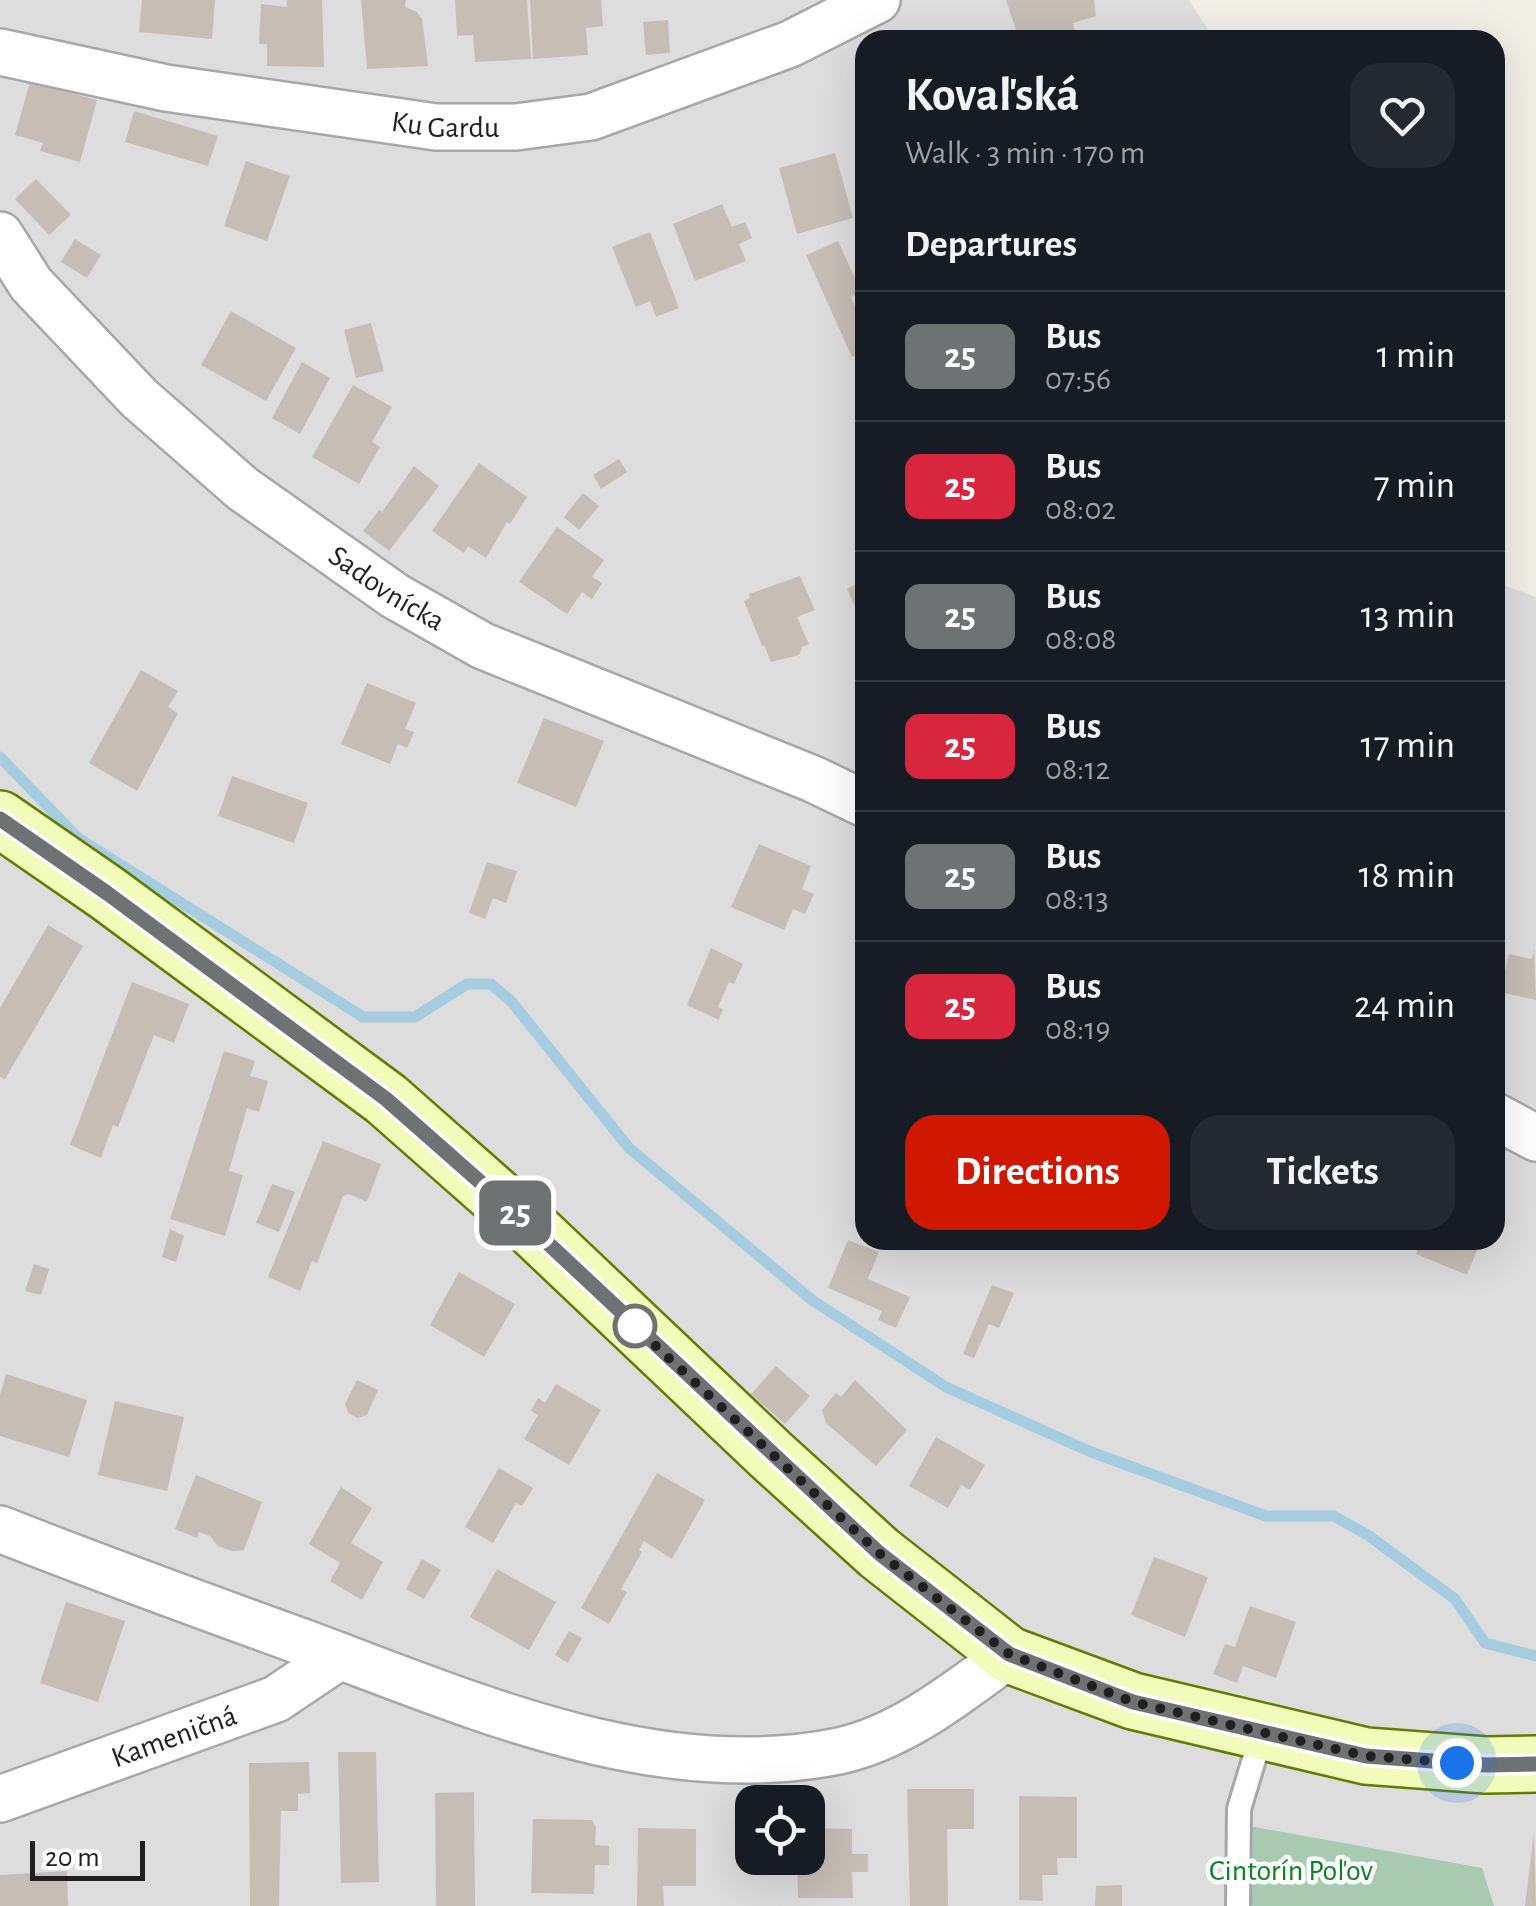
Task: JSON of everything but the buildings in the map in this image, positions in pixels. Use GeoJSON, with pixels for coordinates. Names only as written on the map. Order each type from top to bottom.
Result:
{"type":"FeatureCollection","features":[{"type":"Feature","properties":{"kind":"street","name":"Ku Gardu"},"geometry":{"type":"LineString","coordinates":[[0,52],[166,88],[436,127],[516,127],[591,117],[790,44],[876,0]]}},
{"type":"Feature","properties":{"kind":"street","name":"Sadovnícka"},"geometry":{"type":"LineString","coordinates":[[0,235],[31,284],[139,398],[243,489],[395,596],[483,646],[855,799]]}},
{"type":"Feature","properties":{"kind":"street"},"geometry":{"type":"LineString","coordinates":[[0,819],[386,1099],[521,1218],[879,1553],[1009,1654],[1133,1702],[1248,1730],[1398,1760],[1536,1764]]}},
{"type":"Feature","properties":{"kind":"street"},"geometry":{"type":"LineString","coordinates":[[1505,1121],[1536,1138]]}},
{"type":"Feature","properties":{"kind":"street"},"geometry":{"type":"LineString","coordinates":[[0,1528],[451,1698],[577,1736],[665,1756],[766,1760],[842,1750],[899,1728],[961,1690],[1009,1654]]}},
{"type":"Feature","properties":{"kind":"street","name":"Kameničná"},"geometry":{"type":"LineString","coordinates":[[0,1799],[276,1700],[340,1656]]}},
{"type":"Feature","properties":{"kind":"lane"},"geometry":{"type":"LineString","coordinates":[[1238,1906],[1239,1809],[1248,1730]]}},
{"type":"Feature","properties":{"kind":"shaded area"},"geometry":{"type":"Polygon","coordinates":[[[0,0],[1189,0],[1208,30],[855,30],[855,1250],[1505,1250],[1505,586],[1536,597],[1536,1906],[0,1906],[0,0]]]}},
{"type":"Feature","properties":{"kind":"green space","name":"Cintorín Poľov"},"geometry":{"type":"Polygon","coordinates":[[[1249,1826],[1482,1868],[1494,1906],[1251,1906],[1249,1826]]]}},
{"type":"Feature","properties":{"kind":"waterway"},"geometry":{"type":"LineString","coordinates":[[0,757],[78,838],[363,1017],[415,1017],[467,984],[491,984],[511,1001],[629,1148],[812,1300],[946,1387],[1091,1452],[1266,1516],[1334,1516],[1369,1536],[1455,1599],[1485,1643],[1536,1656]]}},
{"type":"Feature","properties":{"kind":"bus line","name":"25"},"geometry":{"type":"LineString","coordinates":[[0,819],[386,1099],[521,1218],[879,1553],[1009,1654],[1133,1702],[1366,1756],[1486,1765],[1536,1764]]}},
{"type":"Feature","properties":{"kind":"route"},"geometry":{"type":"LineString","coordinates":[[635,1326],[632,1324],[879,1553],[1009,1654],[1133,1702],[1366,1756],[1457,1763]]}}]}
